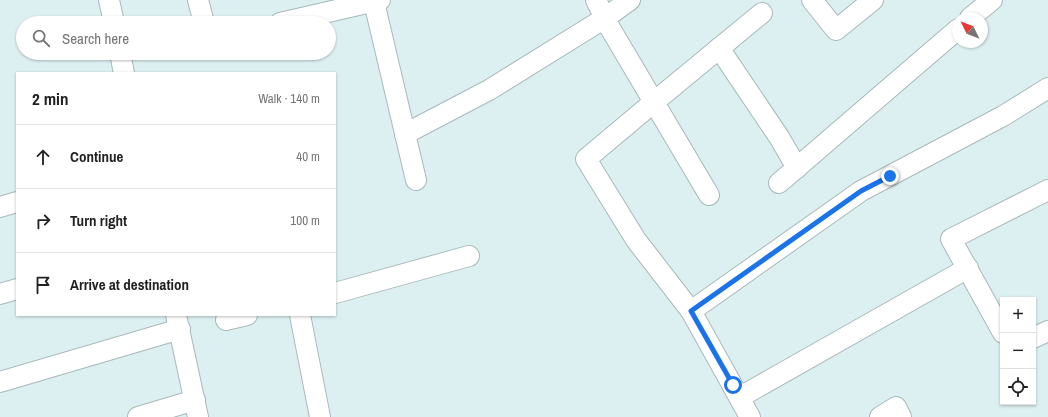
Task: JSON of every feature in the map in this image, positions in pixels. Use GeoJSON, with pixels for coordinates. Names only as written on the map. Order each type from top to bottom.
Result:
{"type":"FeatureCollection","features":[{"type":"Feature","properties":{"kind":"street"},"geometry":{"type":"LineString","coordinates":[[109,0],[112,16]]}},
{"type":"Feature","properties":{"kind":"street"},"geometry":{"type":"LineString","coordinates":[[198,0],[202,16]]}},
{"type":"Feature","properties":{"kind":"street"},"geometry":{"type":"LineString","coordinates":[[596,0],[610,28],[709,195]]}},
{"type":"Feature","properties":{"kind":"street"},"geometry":{"type":"LineString","coordinates":[[405,134],[489,90],[605,18],[630,0]]}},
{"type":"Feature","properties":{"kind":"street"},"geometry":{"type":"LineString","coordinates":[[812,0],[836,30],[873,0]]}},
{"type":"Feature","properties":{"kind":"street"},"geometry":{"type":"LineString","coordinates":[[311,16],[377,1],[416,180]]}},
{"type":"Feature","properties":{"kind":"street"},"geometry":{"type":"LineString","coordinates":[[976,12],[987,2]]}},
{"type":"Feature","properties":{"kind":"street"},"geometry":{"type":"LineString","coordinates":[[750,417],[691,311],[636,240],[586,159],[762,13]]}},
{"type":"Feature","properties":{"kind":"street"},"geometry":{"type":"LineString","coordinates":[[780,183],[952,34]]}},
{"type":"Feature","properties":{"kind":"street"},"geometry":{"type":"LineString","coordinates":[[719,48],[779,137],[796,168]]}},
{"type":"Feature","properties":{"kind":"street"},"geometry":{"type":"LineString","coordinates":[[121,60],[124,72]]}},
{"type":"Feature","properties":{"kind":"street"},"geometry":{"type":"LineString","coordinates":[[691,311],[861,191],[1003,116],[1048,88]]}},
{"type":"Feature","properties":{"kind":"street"},"geometry":{"type":"LineString","coordinates":[[1000,327],[951,239],[1048,190]]}},
{"type":"Feature","properties":{"kind":"street"},"geometry":{"type":"LineString","coordinates":[[0,207],[16,202]]}},
{"type":"Feature","properties":{"kind":"street"},"geometry":{"type":"LineString","coordinates":[[336,293],[469,256]]}},
{"type":"Feature","properties":{"kind":"street"},"geometry":{"type":"LineString","coordinates":[[740,397],[968,268]]}},
{"type":"Feature","properties":{"kind":"street"},"geometry":{"type":"LineString","coordinates":[[0,294],[16,289]]}},
{"type":"Feature","properties":{"kind":"street"},"geometry":{"type":"LineString","coordinates":[[226,320],[242,316]]}},
{"type":"Feature","properties":{"kind":"street"},"geometry":{"type":"LineString","coordinates":[[300,316],[320,417]]}},
{"type":"Feature","properties":{"kind":"street"},"geometry":{"type":"LineString","coordinates":[[0,382],[178,322],[197,408],[138,417]]}},
{"type":"Feature","properties":{"kind":"street"},"geometry":{"type":"LineString","coordinates":[[1036,337],[1048,331]]}},
{"type":"Feature","properties":{"kind":"street"},"geometry":{"type":"LineString","coordinates":[[880,417],[896,407],[901,417]]}},
{"type":"Feature","properties":{"kind":"route"},"geometry":{"type":"LineString","coordinates":[[733,385],[691,311],[861,191],[890,176]]}}]}
